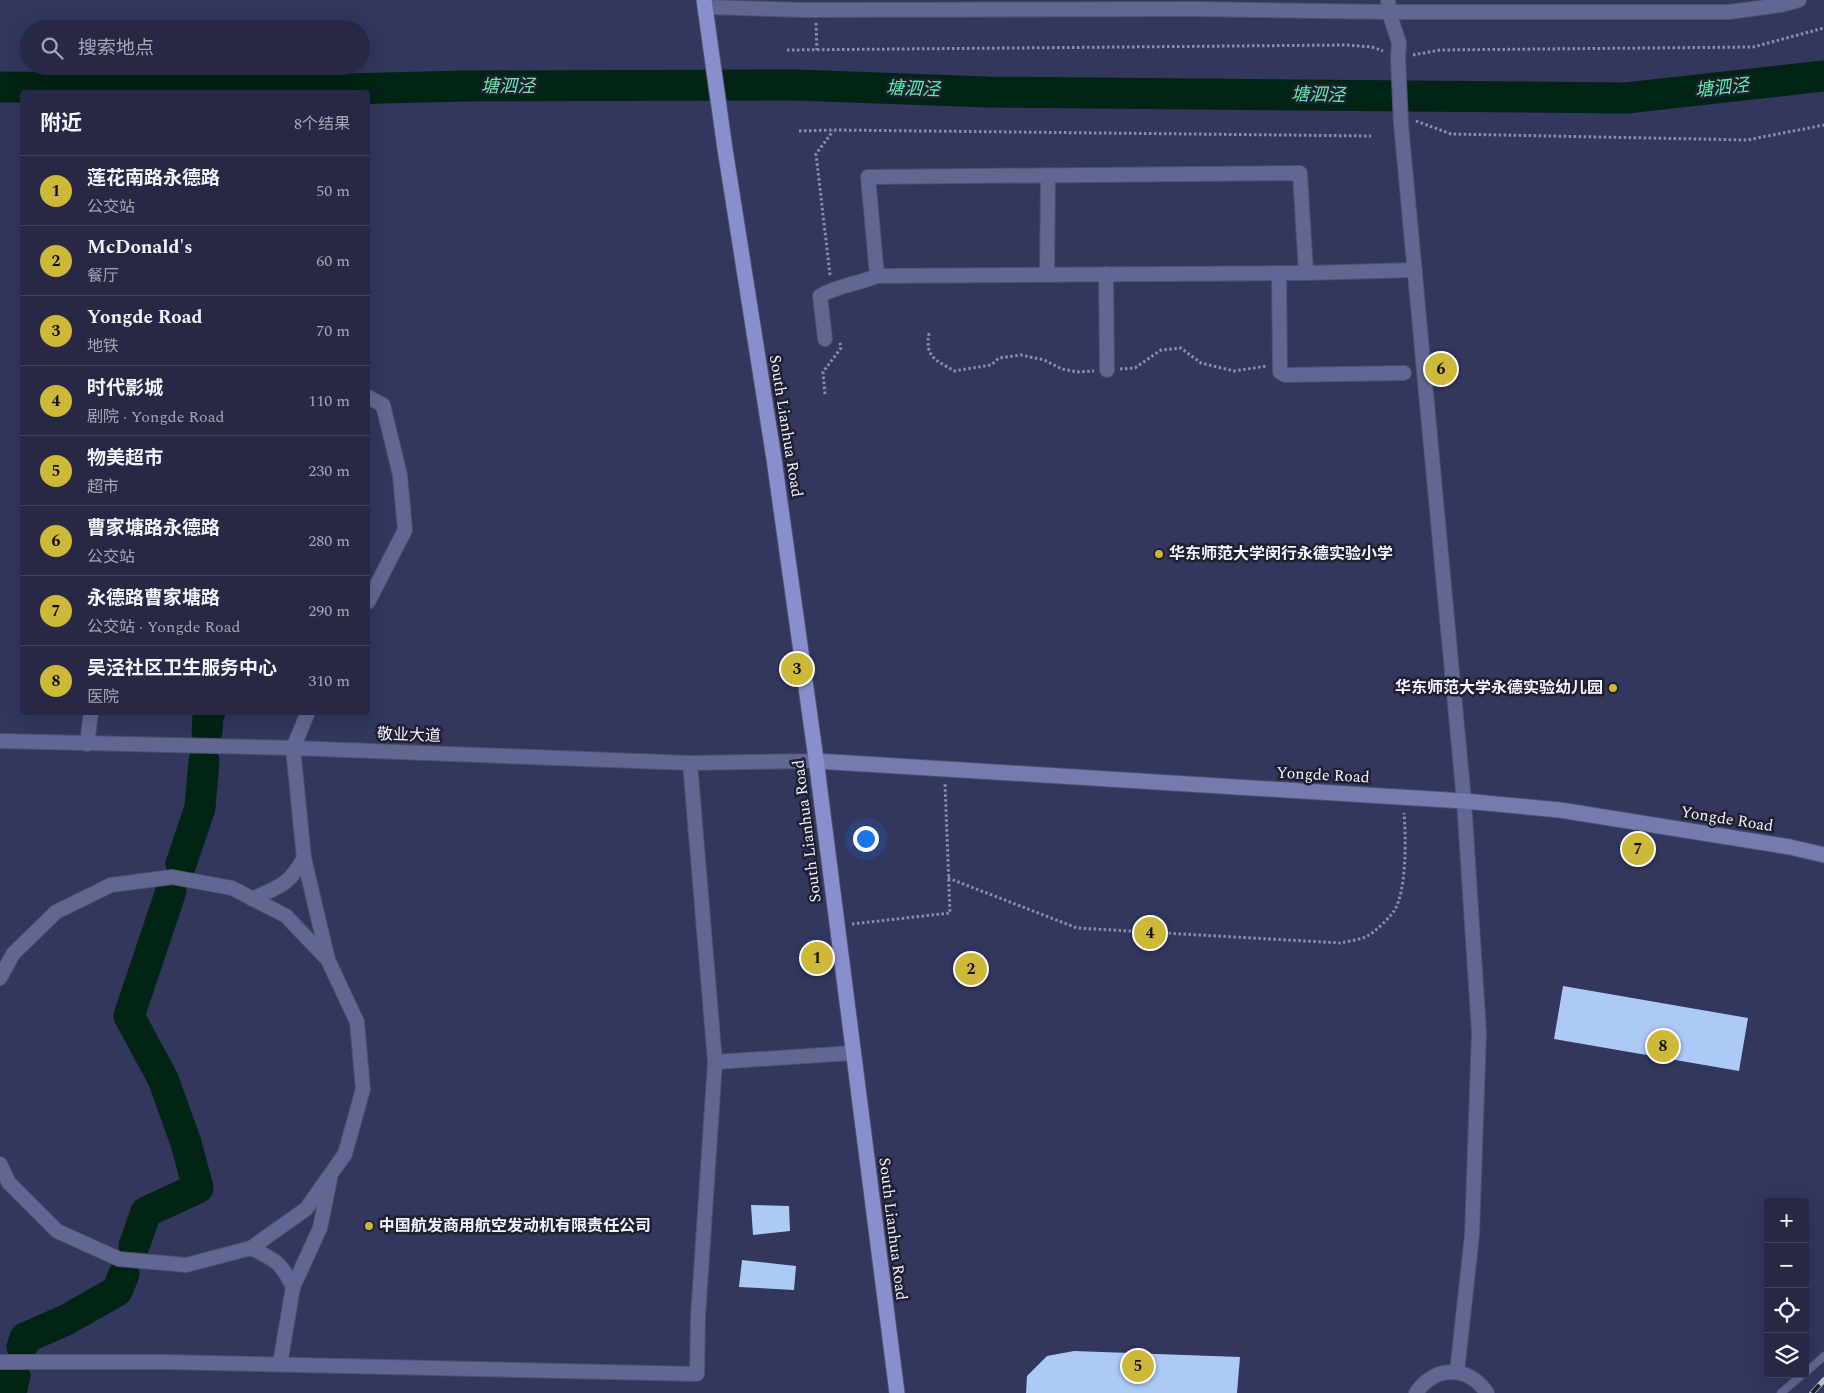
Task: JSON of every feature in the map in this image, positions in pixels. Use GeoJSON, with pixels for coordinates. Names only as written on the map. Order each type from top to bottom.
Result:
{"type":"FeatureCollection","features":[{"type":"Feature","properties":{"kind":"main road","name":"South Lianhua Road"},"geometry":{"type":"LineString","coordinates":[[704,3],[774,459],[816,761],[896,1393]]}},
{"type":"Feature","properties":{"kind":"street"},"geometry":{"type":"LineString","coordinates":[[704,3],[802,10],[1083,4],[1388,6],[1729,12],[1781,5],[1799,0]]}},
{"type":"Feature","properties":{"kind":"street"},"geometry":{"type":"LineString","coordinates":[[1388,6],[1398,51],[1407,122],[1415,270],[1464,801],[1479,1032],[1472,1235],[1457,1372]]}},
{"type":"Feature","properties":{"kind":"street"},"geometry":{"type":"LineString","coordinates":[[877,276],[868,177],[1300,173],[1306,273]]}},
{"type":"Feature","properties":{"kind":"street"},"geometry":{"type":"LineString","coordinates":[[1047,275],[1048,175]]}},
{"type":"Feature","properties":{"kind":"street"},"geometry":{"type":"LineString","coordinates":[[825,338],[820,296],[832,289],[863,282],[877,276],[1306,273],[1415,270]]}},
{"type":"Feature","properties":{"kind":"street"},"geometry":{"type":"LineString","coordinates":[[1279,273],[1280,372],[1285,376],[1404,373]]}},
{"type":"Feature","properties":{"kind":"street"},"geometry":{"type":"LineString","coordinates":[[1106,274],[1107,370]]}},
{"type":"Feature","properties":{"kind":"street"},"geometry":{"type":"LineString","coordinates":[[370,398],[382,406],[400,475],[405,530],[370,598]]}},
{"type":"Feature","properties":{"kind":"street"},"geometry":{"type":"LineString","coordinates":[[87,744],[91,715]]}},
{"type":"Feature","properties":{"kind":"street"},"geometry":{"type":"LineString","coordinates":[[0,1164],[9,1183],[57,1230],[118,1259],[186,1265],[251,1248],[306,1209],[345,1154],[363,1089],[357,1022],[328,960],[304,858],[293,748],[307,715]]}},
{"type":"Feature","properties":{"kind":"street","name":"敬业大道"},"geometry":{"type":"LineString","coordinates":[[0,742],[293,748],[690,763],[816,761]]}},
{"type":"Feature","properties":{"kind":"street","name":"Yongde Road"},"geometry":{"type":"LineString","coordinates":[[816,761],[1464,801],[1560,810],[1790,846],[1824,855]]}},
{"type":"Feature","properties":{"kind":"street"},"geometry":{"type":"LineString","coordinates":[[0,1362],[280,1364],[697,1374],[698,1317],[715,1062],[690,763]]}},
{"type":"Feature","properties":{"kind":"street"},"geometry":{"type":"LineString","coordinates":[[252,899],[287,882],[296,872],[304,858]]}},
{"type":"Feature","properties":{"kind":"street"},"geometry":{"type":"LineString","coordinates":[[0,978],[13,954],[56,912],[111,885],[172,877],[232,888],[286,916],[328,960]]}},
{"type":"Feature","properties":{"kind":"street"},"geometry":{"type":"LineString","coordinates":[[715,1062],[852,1053]]}},
{"type":"Feature","properties":{"kind":"street"},"geometry":{"type":"LineString","coordinates":[[280,1364],[294,1287],[320,1228],[332,1173]]}},
{"type":"Feature","properties":{"kind":"street"},"geometry":{"type":"LineString","coordinates":[[251,1248],[277,1261],[294,1287]]}},
{"type":"Feature","properties":{"kind":"street"},"geometry":{"type":"LineString","coordinates":[[1416,1393],[1422,1384],[1432,1376],[1444,1372],[1457,1372],[1470,1376],[1481,1384],[1487,1393]]}},
{"type":"Feature","properties":{"kind":"lane"},"geometry":{"type":"LineString","coordinates":[[1809,1369],[1824,1356]]}},
{"type":"Feature","properties":{"kind":"lane"},"geometry":{"type":"LineString","coordinates":[[1781,1393],[1798,1378]]}},
{"type":"Feature","properties":{"kind":"path"},"geometry":{"type":"LineString","coordinates":[[816,22],[817,50]]}},
{"type":"Feature","properties":{"kind":"path"},"geometry":{"type":"LineString","coordinates":[[787,50],[1372,46],[1398,51],[1753,47],[1824,28]]}},
{"type":"Feature","properties":{"kind":"path"},"geometry":{"type":"LineString","coordinates":[[1407,122],[1451,134],[1747,140],[1824,125]]}},
{"type":"Feature","properties":{"kind":"path"},"geometry":{"type":"LineString","coordinates":[[832,289],[816,154],[834,130]]}},
{"type":"Feature","properties":{"kind":"path"},"geometry":{"type":"LineString","coordinates":[[799,131],[1371,136]]}},
{"type":"Feature","properties":{"kind":"path"},"geometry":{"type":"LineString","coordinates":[[826,394],[823,372],[841,348],[840,338]]}},
{"type":"Feature","properties":{"kind":"path"},"geometry":{"type":"LineString","coordinates":[[837,926],[950,913],[945,770]]}},
{"type":"Feature","properties":{"kind":"path"},"geometry":{"type":"LineString","coordinates":[[948,878],[1077,928],[1340,943],[1369,935],[1394,911],[1400,895],[1403,874],[1406,830],[1403,797]]}},
{"type":"Feature","properties":{"kind":"building"},"geometry":{"type":"Polygon","coordinates":[[[1563,986],[1748,1018],[1739,1071],[1554,1039],[1563,986]]]}},
{"type":"Feature","properties":{"kind":"building"},"geometry":{"type":"Polygon","coordinates":[[[751,1205],[789,1206],[790,1231],[753,1235],[751,1205]]]}},
{"type":"Feature","properties":{"kind":"building"},"geometry":{"type":"Polygon","coordinates":[[[742,1260],[796,1266],[794,1290],[739,1287],[742,1260]]]}},
{"type":"Feature","properties":{"kind":"building"},"geometry":{"type":"Polygon","coordinates":[[[1074,1351],[1240,1357],[1237,1393],[1026,1393],[1027,1376],[1047,1356],[1074,1351]]]}},
{"type":"Feature","properties":{"kind":"waterway","name":"塘泗泾"},"geometry":{"type":"LineString","coordinates":[[0,87],[304,90],[466,86],[796,85],[987,92],[1626,98],[1824,76]]}},
{"type":"Feature","properties":{"kind":"waterway"},"geometry":{"type":"LineString","coordinates":[[207,732],[208,715]]}},
{"type":"Feature","properties":{"kind":"waterway"},"geometry":{"type":"LineString","coordinates":[[181,864],[200,808],[204,761]]}},
{"type":"Feature","properties":{"kind":"waterway"},"geometry":{"type":"LineString","coordinates":[[134,1246],[146,1212],[198,1188],[186,1143],[163,1079],[129,1016],[171,891]]}},
{"type":"Feature","properties":{"kind":"waterway"},"geometry":{"type":"LineString","coordinates":[[22,1347],[25,1338],[66,1320],[117,1291],[124,1274]]}},
{"type":"Feature","properties":{"kind":"waterway"},"geometry":{"type":"LineString","coordinates":[[11,1393],[15,1376]]}},
{"type":"Feature","properties":{"kind":"railway"},"geometry":{"type":"LineString","coordinates":[[1812,1393],[1824,1380]]}},
{"type":"Feature","properties":{"kind":"place","name":"曹家塘路永德路"},"geometry":{"type":"Point","coordinates":[1441,369]}},
{"type":"Feature","properties":{"kind":"place","name":"华东师范大学闵行永德实验小学"},"geometry":{"type":"Point","coordinates":[1159,554]}},
{"type":"Feature","properties":{"kind":"place","name":"Yongde Road"},"geometry":{"type":"Point","coordinates":[797,669]}},
{"type":"Feature","properties":{"kind":"place","name":"华东师范大学永德实验幼儿园"},"geometry":{"type":"Point","coordinates":[1613,688]}},
{"type":"Feature","properties":{"kind":"place","name":"永德路曹家塘路"},"geometry":{"type":"Point","coordinates":[1638,849]}},
{"type":"Feature","properties":{"kind":"place","name":"时代影城"},"geometry":{"type":"Point","coordinates":[1150,933]}},
{"type":"Feature","properties":{"kind":"place","name":"莲花南路永德路"},"geometry":{"type":"Point","coordinates":[817,958]}},
{"type":"Feature","properties":{"kind":"place","name":"McDonald's"},"geometry":{"type":"Point","coordinates":[971,969]}},
{"type":"Feature","properties":{"kind":"place","name":"吴泾社区卫生服务中心"},"geometry":{"type":"Point","coordinates":[1663,1046]}},
{"type":"Feature","properties":{"kind":"place","name":"中国航发商用航空发动机有限责任公司"},"geometry":{"type":"Point","coordinates":[369,1226]}},
{"type":"Feature","properties":{"kind":"place","name":"物美超市"},"geometry":{"type":"Point","coordinates":[1138,1366]}}]}
